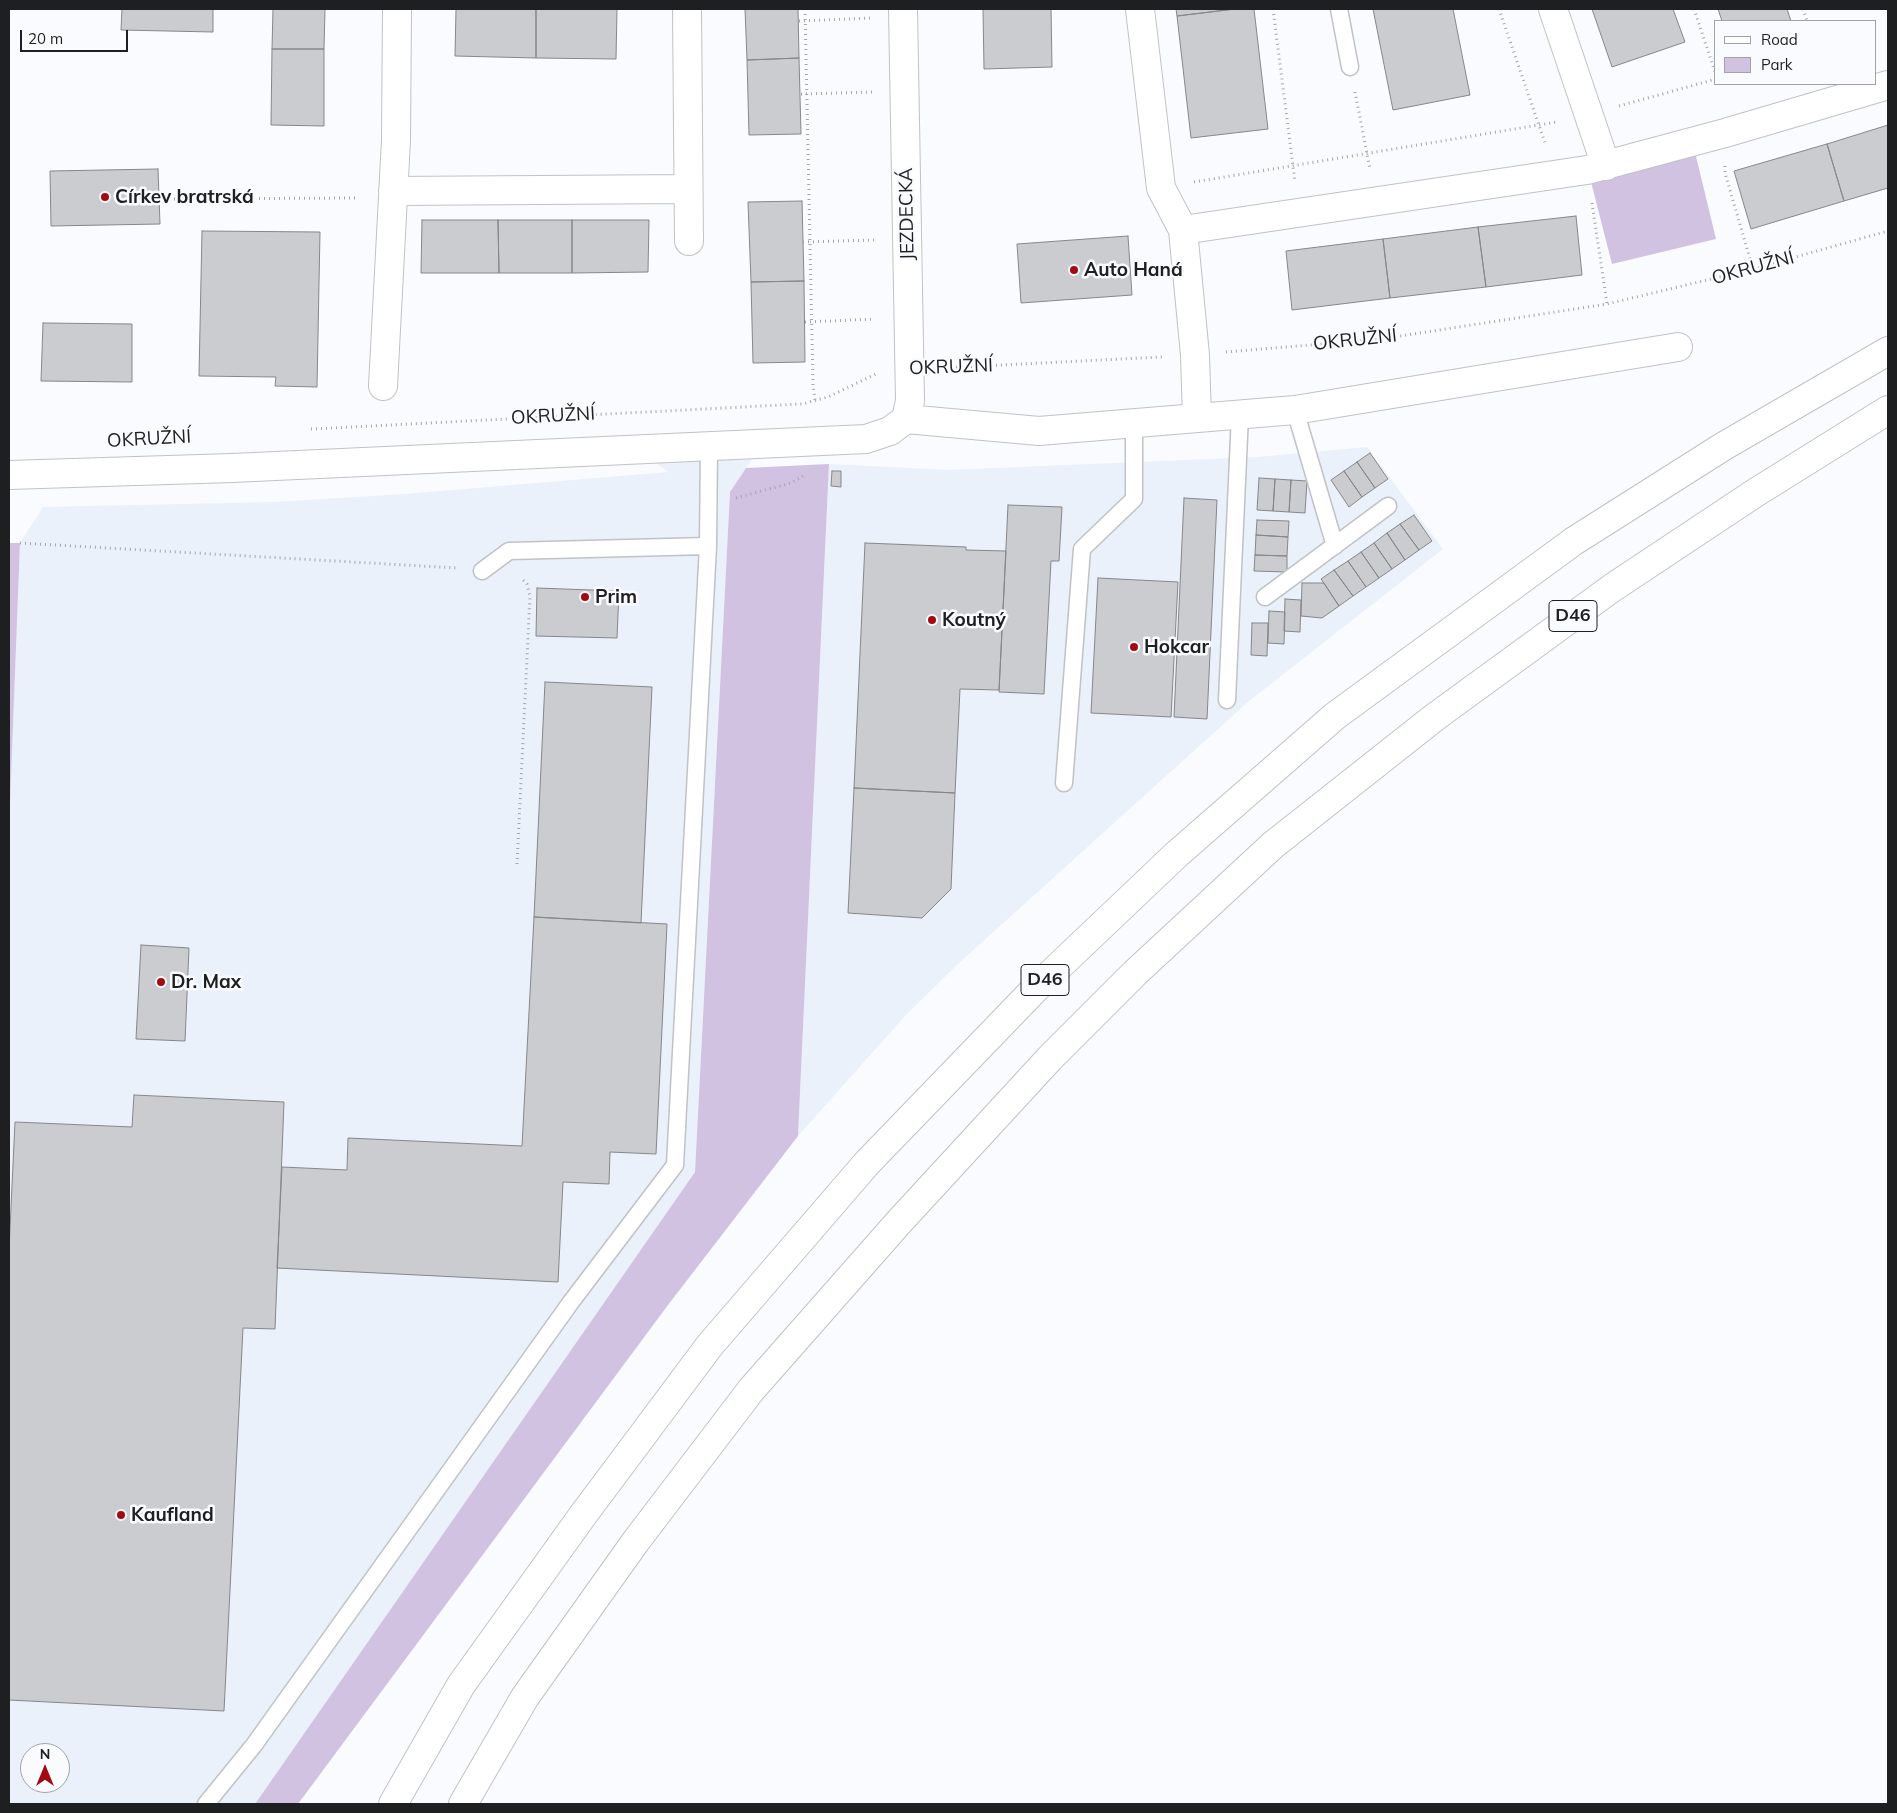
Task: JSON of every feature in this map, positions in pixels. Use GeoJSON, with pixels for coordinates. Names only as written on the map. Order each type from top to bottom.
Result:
{"type":"FeatureCollection","features":[{"type":"Feature","properties":{"kind":"main road"},"geometry":{"type":"LineString","coordinates":[[383,386],[396,140],[397,9]]}},
{"type":"Feature","properties":{"kind":"main road"},"geometry":{"type":"LineString","coordinates":[[687,9],[689,241]]}},
{"type":"Feature","properties":{"kind":"main road"},"geometry":{"type":"LineString","coordinates":[[1140,9],[1161,188],[1183,230],[1195,355],[1197,418]]}},
{"type":"Feature","properties":{"kind":"main road"},"geometry":{"type":"LineString","coordinates":[[1553,9],[1589,114],[1596,168]]}},
{"type":"Feature","properties":{"kind":"main road","name":"JEZDECKÁ"},"geometry":{"type":"LineString","coordinates":[[892,13],[909,369],[910,402],[906,419]]}},
{"type":"Feature","properties":{"kind":"main road"},"geometry":{"type":"LineString","coordinates":[[1183,230],[1596,168],[1725,134],[1888,85]]}},
{"type":"Feature","properties":{"kind":"main road"},"geometry":{"type":"LineString","coordinates":[[393,191],[688,189]]}},
{"type":"Feature","properties":{"kind":"main road"},"geometry":{"type":"LineString","coordinates":[[906,419],[1039,431],[1295,410],[1678,347]]}},
{"type":"Feature","properties":{"kind":"main road","name":"D46"},"geometry":{"type":"LineString","coordinates":[[393,1804],[461,1685],[583,1515],[710,1345],[867,1163],[1036,988],[1177,854],[1335,716],[1574,542],[1724,446],[1888,351]]}},
{"type":"Feature","properties":{"kind":"main road","name":"D46"},"geometry":{"type":"LineString","coordinates":[[463,1804],[525,1697],[636,1542],[751,1390],[899,1222],[1050,1058],[1134,973],[1274,845],[1435,717],[1612,588],[1755,493],[1888,410]]}},
{"type":"Feature","properties":{"kind":"main road","name":"OKRUŽNÍ"},"geometry":{"type":"LineString","coordinates":[[9,475],[232,468],[866,439],[890,431],[906,419]]}},
{"type":"Feature","properties":{"kind":"lane"},"geometry":{"type":"LineString","coordinates":[[1339,9],[1350,67]]}},
{"type":"Feature","properties":{"kind":"lane"},"geometry":{"type":"LineString","coordinates":[[1295,410],[1335,546]]}},
{"type":"Feature","properties":{"kind":"lane"},"geometry":{"type":"LineString","coordinates":[[1227,700],[1240,415]]}},
{"type":"Feature","properties":{"kind":"lane"},"geometry":{"type":"LineString","coordinates":[[1064,783],[1082,549],[1134,499],[1134,423]]}},
{"type":"Feature","properties":{"kind":"lane"},"geometry":{"type":"LineString","coordinates":[[206,1804],[254,1745],[571,1302],[675,1165],[708,546],[709,446]]}},
{"type":"Feature","properties":{"kind":"lane"},"geometry":{"type":"LineString","coordinates":[[1265,597],[1388,506]]}},
{"type":"Feature","properties":{"kind":"lane"},"geometry":{"type":"LineString","coordinates":[[483,570],[509,551],[708,546]]}},
{"type":"Feature","properties":{"kind":"path"},"geometry":{"type":"LineString","coordinates":[[805,9],[813,385],[815,401]]}},
{"type":"Feature","properties":{"kind":"path"},"geometry":{"type":"LineString","coordinates":[[1273,9],[1294,166],[1298,212]]}},
{"type":"Feature","properties":{"kind":"path"},"geometry":{"type":"LineString","coordinates":[[1499,9],[1555,174]]}},
{"type":"Feature","properties":{"kind":"path"},"geometry":{"type":"LineString","coordinates":[[1694,9],[1714,71]]}},
{"type":"Feature","properties":{"kind":"path"},"geometry":{"type":"LineString","coordinates":[[799,21],[892,13]]}},
{"type":"Feature","properties":{"kind":"path"},"geometry":{"type":"LineString","coordinates":[[1350,67],[1376,202]]}},
{"type":"Feature","properties":{"kind":"path"},"geometry":{"type":"LineString","coordinates":[[1161,188],[1576,119],[1714,78]]}},
{"type":"Feature","properties":{"kind":"path"},"geometry":{"type":"LineString","coordinates":[[801,94],[881,92]]}},
{"type":"Feature","properties":{"kind":"path"},"geometry":{"type":"LineString","coordinates":[[1725,134],[1725,173],[1753,269]]}},
{"type":"Feature","properties":{"kind":"path"},"geometry":{"type":"LineString","coordinates":[[1596,168],[1607,304]]}},
{"type":"Feature","properties":{"kind":"path"},"geometry":{"type":"LineString","coordinates":[[159,199],[356,198]]}},
{"type":"Feature","properties":{"kind":"path","name":"OKRUŽNÍ"},"geometry":{"type":"LineString","coordinates":[[310,429],[802,404],[828,397],[884,370],[1195,355],[1381,339],[1607,304],[1753,269],[1888,231]]}},
{"type":"Feature","properties":{"kind":"path"},"geometry":{"type":"LineString","coordinates":[[803,242],[883,240]]}},
{"type":"Feature","properties":{"kind":"path"},"geometry":{"type":"LineString","coordinates":[[804,322],[877,319]]}},
{"type":"Feature","properties":{"kind":"path"},"geometry":{"type":"LineString","coordinates":[[20,543],[504,570],[519,575],[527,584],[530,596],[516,864]]}},
{"type":"Feature","properties":{"kind":"shaded area"},"geometry":{"type":"Polygon","coordinates":[[[763,443],[730,492],[695,1172],[255,1804],[9,1804],[9,830],[20,543],[43,507],[274,502],[406,494],[668,472],[638,449],[763,443]]]}},
{"type":"Feature","properties":{"kind":"shaded area"},"geometry":{"type":"Polygon","coordinates":[[[1367,447],[1443,549],[1248,702],[959,963],[905,1016],[798,1136],[829,464],[948,470],[1257,457],[1367,447]]]}},
{"type":"Feature","properties":{"kind":"green space"},"geometry":{"type":"Polygon","coordinates":[[[1694,148],[1716,239],[1612,264],[1589,174],[1694,148]]]}},
{"type":"Feature","properties":{"kind":"green space"},"geometry":{"type":"Polygon","coordinates":[[[829,464],[798,1136],[668,1305],[298,1804],[255,1804],[695,1172],[730,492],[746,468],[829,464]]]}},
{"type":"Feature","properties":{"kind":"green space"},"geometry":{"type":"Polygon","coordinates":[[[9,543],[20,543],[9,830],[9,543]]]}},
{"type":"Feature","properties":{"kind":"building"},"geometry":{"type":"Polygon","coordinates":[[[122,9],[213,9],[213,32],[121,30],[122,9]]]}},
{"type":"Feature","properties":{"kind":"building"},"geometry":{"type":"Polygon","coordinates":[[[273,9],[325,9],[324,49],[272,49],[273,9]]]}},
{"type":"Feature","properties":{"kind":"building"},"geometry":{"type":"Polygon","coordinates":[[[456,9],[536,9],[536,58],[455,56],[456,9]]]}},
{"type":"Feature","properties":{"kind":"building"},"geometry":{"type":"Polygon","coordinates":[[[536,9],[617,9],[616,59],[536,58],[536,9]]]}},
{"type":"Feature","properties":{"kind":"building"},"geometry":{"type":"Polygon","coordinates":[[[745,9],[798,9],[799,58],[747,60],[745,9]]]}},
{"type":"Feature","properties":{"kind":"building"},"geometry":{"type":"Polygon","coordinates":[[[983,9],[1051,9],[1052,67],[984,69],[983,9]]]}},
{"type":"Feature","properties":{"kind":"building"},"geometry":{"type":"Polygon","coordinates":[[[1176,9],[1235,9],[1177,16],[1176,9]]]}},
{"type":"Feature","properties":{"kind":"building"},"geometry":{"type":"Polygon","coordinates":[[[1235,9],[1254,9],[1268,129],[1191,138],[1177,16],[1235,9]]]}},
{"type":"Feature","properties":{"kind":"building"},"geometry":{"type":"Polygon","coordinates":[[[1373,9],[1453,9],[1470,95],[1393,110],[1373,9]]]}},
{"type":"Feature","properties":{"kind":"building"},"geometry":{"type":"Polygon","coordinates":[[[1592,9],[1673,9],[1685,42],[1612,67],[1592,9]]]}},
{"type":"Feature","properties":{"kind":"building"},"geometry":{"type":"Polygon","coordinates":[[[1718,9],[1787,9],[1791,20],[1722,20],[1718,9]]]}},
{"type":"Feature","properties":{"kind":"building"},"geometry":{"type":"Polygon","coordinates":[[[272,49],[324,49],[324,126],[271,125],[272,49]]]}},
{"type":"Feature","properties":{"kind":"building"},"geometry":{"type":"Polygon","coordinates":[[[799,58],[801,134],[749,135],[747,60],[799,58]]]}},
{"type":"Feature","properties":{"kind":"building"},"geometry":{"type":"Polygon","coordinates":[[[1888,125],[1888,188],[1844,201],[1827,144],[1888,125]]]}},
{"type":"Feature","properties":{"kind":"building"},"geometry":{"type":"Polygon","coordinates":[[[1827,144],[1844,201],[1751,229],[1734,171],[1827,144]]]}},
{"type":"Feature","properties":{"kind":"building","name":"Církev bratrská"},"geometry":{"type":"Polygon","coordinates":[[[158,169],[160,224],[51,226],[50,171],[158,169]]]}},
{"type":"Feature","properties":{"kind":"building"},"geometry":{"type":"Polygon","coordinates":[[[802,201],[804,281],[751,282],[748,202],[802,201]]]}},
{"type":"Feature","properties":{"kind":"building"},"geometry":{"type":"Polygon","coordinates":[[[1576,216],[1582,275],[1486,287],[1478,227],[1576,216]]]}},
{"type":"Feature","properties":{"kind":"building"},"geometry":{"type":"Polygon","coordinates":[[[422,220],[498,220],[499,273],[421,273],[422,220]]]}},
{"type":"Feature","properties":{"kind":"building"},"geometry":{"type":"Polygon","coordinates":[[[498,220],[572,220],[572,273],[499,273],[498,220]]]}},
{"type":"Feature","properties":{"kind":"building"},"geometry":{"type":"Polygon","coordinates":[[[572,220],[649,220],[648,272],[572,273],[572,220]]]}},
{"type":"Feature","properties":{"kind":"building"},"geometry":{"type":"Polygon","coordinates":[[[1478,227],[1486,287],[1390,298],[1383,239],[1478,227]]]}},
{"type":"Feature","properties":{"kind":"building"},"geometry":{"type":"Polygon","coordinates":[[[202,231],[320,232],[317,387],[275,386],[276,377],[199,376],[202,231]]]}},
{"type":"Feature","properties":{"kind":"building","name":"Auto Haná"},"geometry":{"type":"Polygon","coordinates":[[[1128,236],[1132,295],[1021,303],[1017,244],[1128,236]]]}},
{"type":"Feature","properties":{"kind":"building"},"geometry":{"type":"Polygon","coordinates":[[[1383,239],[1390,298],[1292,310],[1286,251],[1383,239]]]}},
{"type":"Feature","properties":{"kind":"building"},"geometry":{"type":"Polygon","coordinates":[[[804,281],[805,362],[753,363],[751,282],[804,281]]]}},
{"type":"Feature","properties":{"kind":"building"},"geometry":{"type":"Polygon","coordinates":[[[43,323],[132,324],[132,382],[41,381],[43,323]]]}},
{"type":"Feature","properties":{"kind":"building"},"geometry":{"type":"Polygon","coordinates":[[[1370,453],[1388,479],[1375,488],[1357,462],[1370,453]]]}},
{"type":"Feature","properties":{"kind":"building"},"geometry":{"type":"Polygon","coordinates":[[[1357,462],[1375,488],[1362,497],[1344,471],[1357,462]]]}},
{"type":"Feature","properties":{"kind":"building"},"geometry":{"type":"Polygon","coordinates":[[[832,471],[841,471],[841,487],[831,486],[832,471]]]}},
{"type":"Feature","properties":{"kind":"building"},"geometry":{"type":"Polygon","coordinates":[[[1344,471],[1362,497],[1349,507],[1331,480],[1344,471]]]}},
{"type":"Feature","properties":{"kind":"building"},"geometry":{"type":"Polygon","coordinates":[[[1259,478],[1275,479],[1273,511],[1257,510],[1259,478]]]}},
{"type":"Feature","properties":{"kind":"building"},"geometry":{"type":"Polygon","coordinates":[[[1275,479],[1291,480],[1289,512],[1273,511],[1275,479]]]}},
{"type":"Feature","properties":{"kind":"building"},"geometry":{"type":"Polygon","coordinates":[[[1291,480],[1307,481],[1305,513],[1289,512],[1291,480]]]}},
{"type":"Feature","properties":{"kind":"building"},"geometry":{"type":"Polygon","coordinates":[[[1184,498],[1217,500],[1207,719],[1174,717],[1184,498]]]}},
{"type":"Feature","properties":{"kind":"building"},"geometry":{"type":"Polygon","coordinates":[[[1008,505],[1062,507],[1059,561],[1051,561],[1044,694],[999,692],[1008,505]]]}},
{"type":"Feature","properties":{"kind":"building"},"geometry":{"type":"Polygon","coordinates":[[[1414,515],[1432,541],[1419,550],[1400,524],[1414,515]]]}},
{"type":"Feature","properties":{"kind":"building"},"geometry":{"type":"Polygon","coordinates":[[[1257,520],[1289,521],[1288,537],[1256,535],[1257,520]]]}},
{"type":"Feature","properties":{"kind":"building"},"geometry":{"type":"Polygon","coordinates":[[[1400,524],[1419,550],[1405,560],[1387,533],[1400,524]]]}},
{"type":"Feature","properties":{"kind":"building"},"geometry":{"type":"Polygon","coordinates":[[[1387,533],[1405,560],[1392,569],[1374,543],[1387,533]]]}},
{"type":"Feature","properties":{"kind":"building"},"geometry":{"type":"Polygon","coordinates":[[[1256,535],[1288,537],[1287,556],[1255,555],[1256,535]]]}},
{"type":"Feature","properties":{"kind":"building","name":"Koutný"},"geometry":{"type":"Polygon","coordinates":[[[865,543],[966,547],[966,550],[1006,551],[999,690],[960,689],[955,793],[854,788],[865,543]]]}},
{"type":"Feature","properties":{"kind":"building"},"geometry":{"type":"Polygon","coordinates":[[[1374,543],[1392,569],[1379,578],[1361,552],[1374,543]]]}},
{"type":"Feature","properties":{"kind":"building"},"geometry":{"type":"Polygon","coordinates":[[[1361,552],[1379,578],[1366,587],[1348,561],[1361,552]]]}},
{"type":"Feature","properties":{"kind":"building"},"geometry":{"type":"Polygon","coordinates":[[[1255,555],[1287,556],[1287,572],[1254,571],[1255,555]]]}},
{"type":"Feature","properties":{"kind":"building"},"geometry":{"type":"Polygon","coordinates":[[[1348,561],[1366,587],[1353,596],[1334,570],[1348,561]]]}},
{"type":"Feature","properties":{"kind":"building"},"geometry":{"type":"Polygon","coordinates":[[[1334,570],[1353,596],[1339,606],[1321,579],[1334,570]]]}},
{"type":"Feature","properties":{"kind":"building","name":"Hokcar"},"geometry":{"type":"Polygon","coordinates":[[[1098,578],[1178,582],[1171,717],[1091,713],[1098,578]]]}},
{"type":"Feature","properties":{"kind":"building"},"geometry":{"type":"Polygon","coordinates":[[[1302,583],[1324,583],[1339,606],[1322,618],[1301,616],[1302,583]]]}},
{"type":"Feature","properties":{"kind":"building"},"geometry":{"type":"Polygon","coordinates":[[[537,588],[619,591],[617,638],[536,636],[537,588]]]}},
{"type":"Feature","properties":{"kind":"building"},"geometry":{"type":"Polygon","coordinates":[[[1285,599],[1301,600],[1300,632],[1284,631],[1285,599]]]}},
{"type":"Feature","properties":{"kind":"building"},"geometry":{"type":"Polygon","coordinates":[[[1269,611],[1285,612],[1284,644],[1268,643],[1269,611]]]}},
{"type":"Feature","properties":{"kind":"building"},"geometry":{"type":"Polygon","coordinates":[[[1252,623],[1268,623],[1267,656],[1251,655],[1252,623]]]}},
{"type":"Feature","properties":{"kind":"building"},"geometry":{"type":"Polygon","coordinates":[[[545,682],[652,687],[641,923],[534,917],[545,682]]]}},
{"type":"Feature","properties":{"kind":"building"},"geometry":{"type":"Polygon","coordinates":[[[854,788],[955,793],[951,889],[922,918],[848,913],[854,788]]]}},
{"type":"Feature","properties":{"kind":"building"},"geometry":{"type":"Polygon","coordinates":[[[534,917],[667,924],[656,1154],[610,1152],[609,1184],[563,1182],[558,1282],[277,1268],[282,1167],[347,1170],[348,1138],[522,1146],[534,917]]]}},
{"type":"Feature","properties":{"kind":"building"},"geometry":{"type":"Polygon","coordinates":[[[141,945],[189,948],[185,1041],[136,1039],[141,945]]]}},
{"type":"Feature","properties":{"kind":"building","name":"Kaufland"},"geometry":{"type":"Polygon","coordinates":[[[134,1095],[284,1102],[275,1329],[243,1328],[224,1711],[9,1700],[9,1250],[15,1122],[132,1127],[134,1095]]]}},
{"type":"Feature","properties":{"kind":"place","name":"Církev bratrská"},"geometry":{"type":"Point","coordinates":[105,197]}},
{"type":"Feature","properties":{"kind":"place","name":"Auto Haná"},"geometry":{"type":"Point","coordinates":[1074,270]}},
{"type":"Feature","properties":{"kind":"place","name":"Prim"},"geometry":{"type":"Point","coordinates":[585,597]}},
{"type":"Feature","properties":{"kind":"place","name":"Koutný"},"geometry":{"type":"Point","coordinates":[932,620]}},
{"type":"Feature","properties":{"kind":"place","name":"Hokcar"},"geometry":{"type":"Point","coordinates":[1134,647]}},
{"type":"Feature","properties":{"kind":"place","name":"Dr. Max"},"geometry":{"type":"Point","coordinates":[161,982]}},
{"type":"Feature","properties":{"kind":"place","name":"Kaufland"},"geometry":{"type":"Point","coordinates":[121,1515]}}]}
